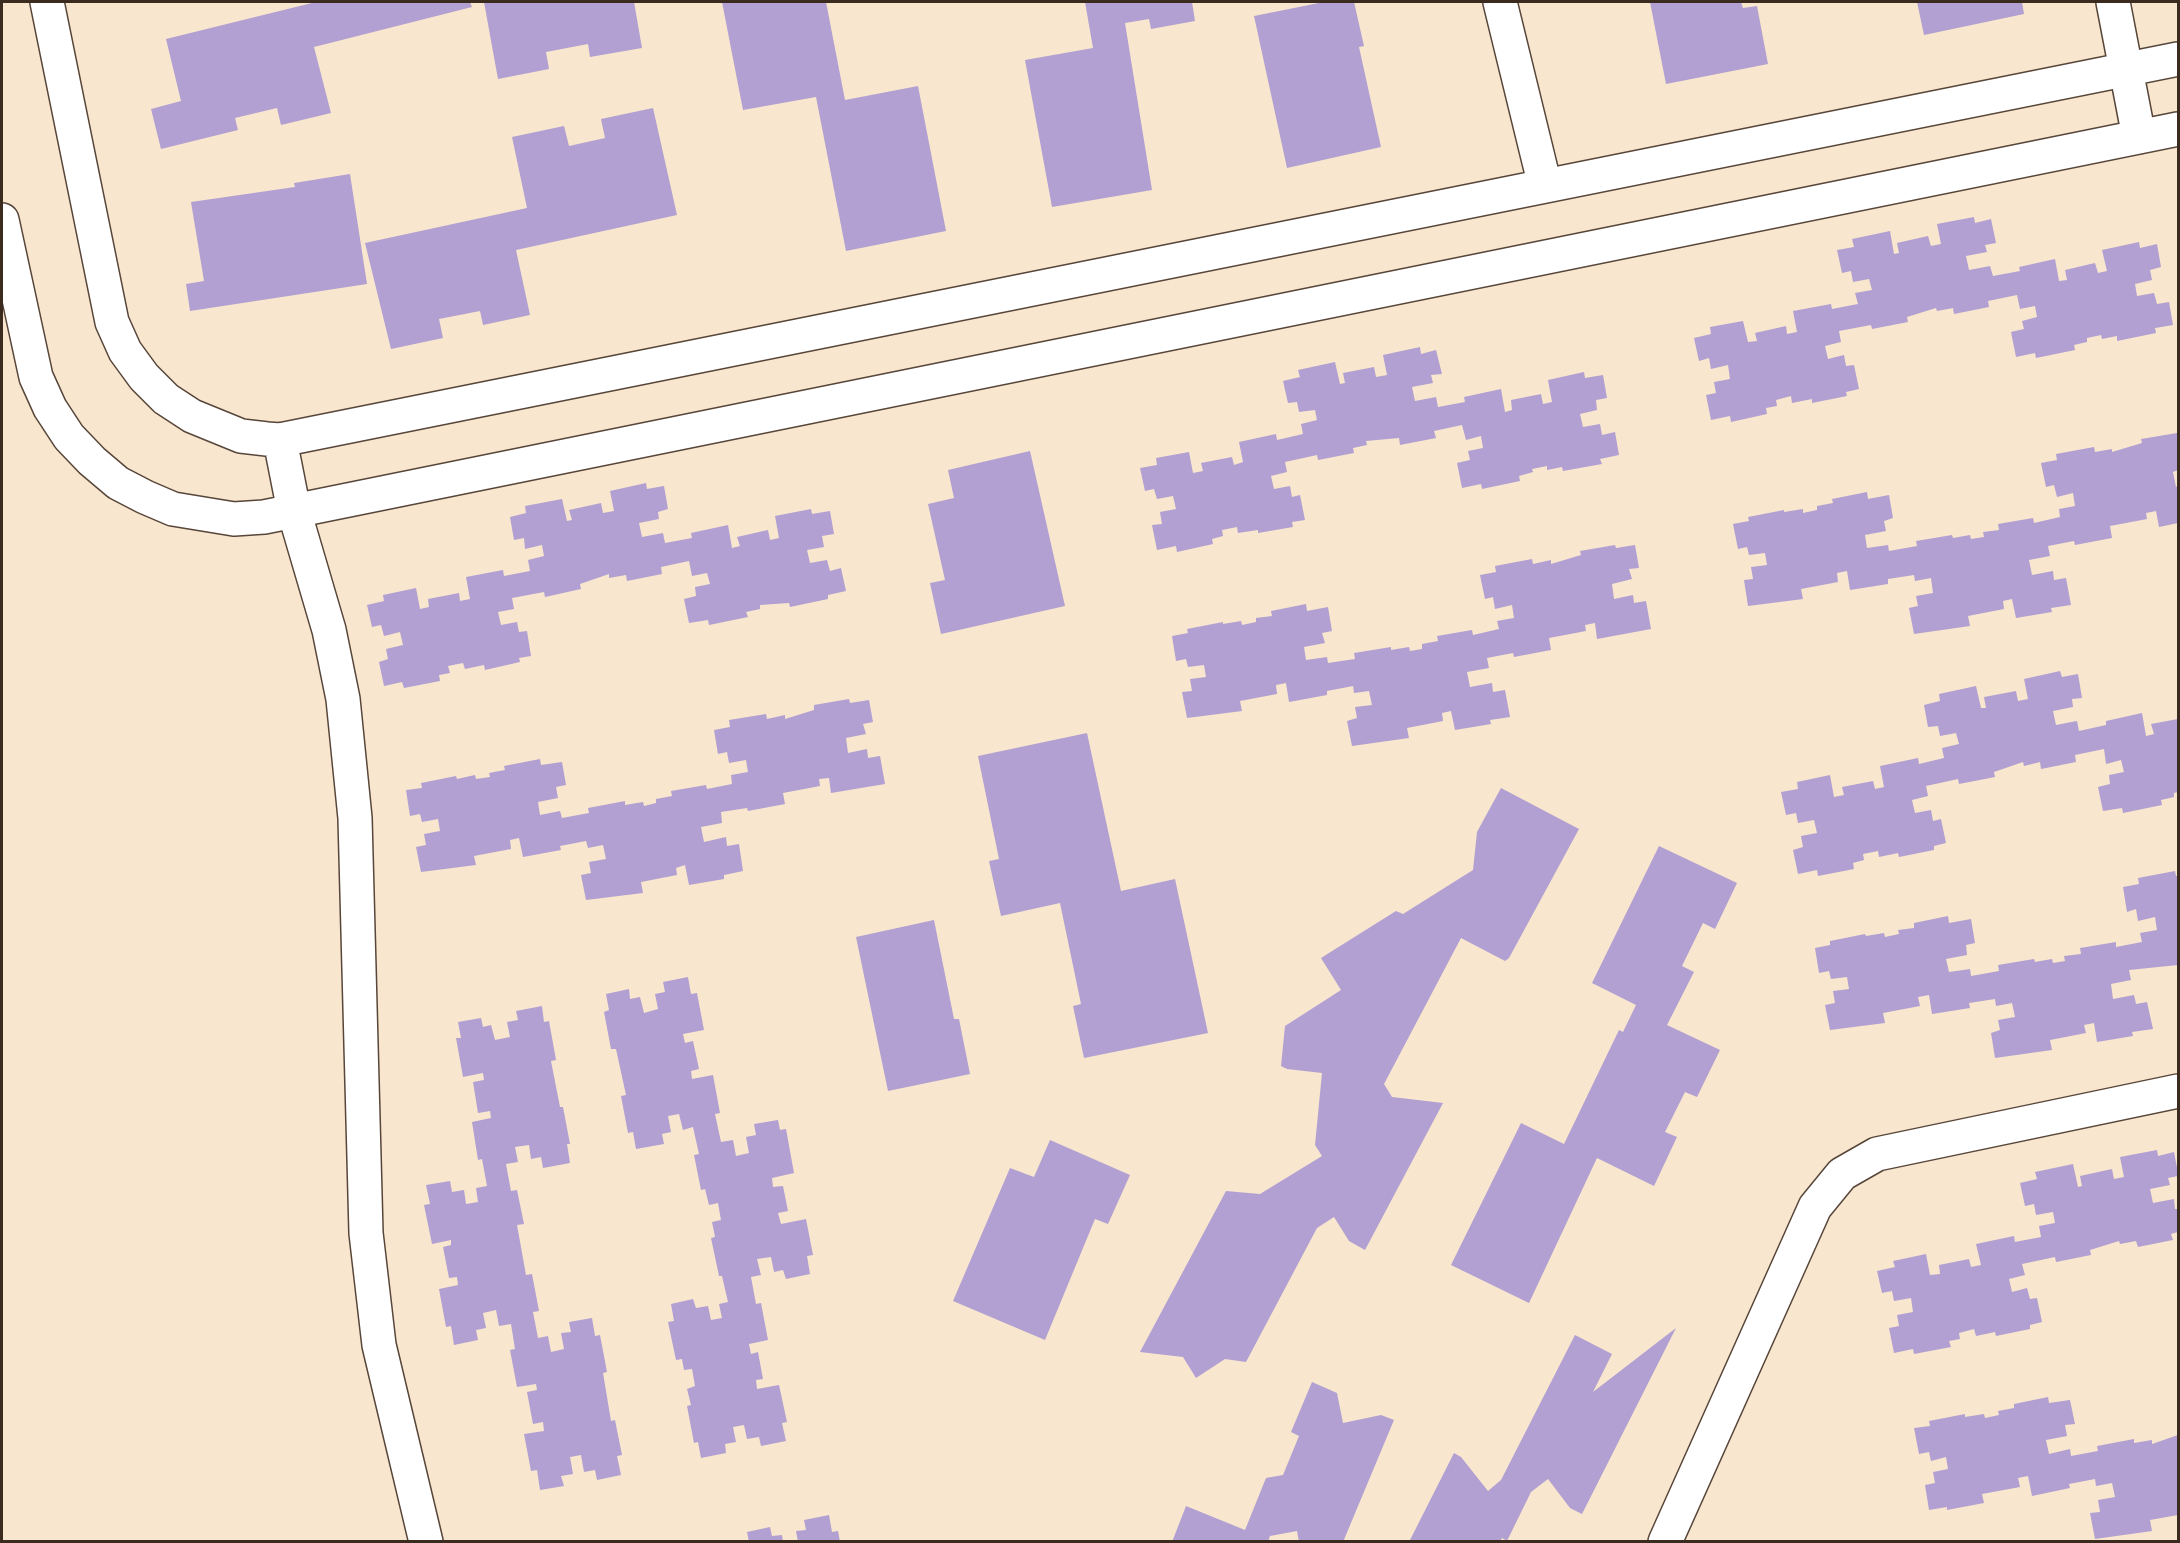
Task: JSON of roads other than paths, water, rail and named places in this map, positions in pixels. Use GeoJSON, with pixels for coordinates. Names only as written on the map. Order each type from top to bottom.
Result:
{"type":"FeatureCollection","features":[{"type":"Feature","properties":{"kind":"street"},"geometry":{"type":"LineString","coordinates":[[47,2],[112,322],[125,351],[166,399],[192,416],[241,436],[280,440],[2178,60]]}},
{"type":"Feature","properties":{"kind":"street"},"geometry":{"type":"LineString","coordinates":[[1500,2],[1545,186]]}},
{"type":"Feature","properties":{"kind":"street"},"geometry":{"type":"LineString","coordinates":[[2113,2],[2139,137]]}},
{"type":"Feature","properties":{"kind":"street"},"geometry":{"type":"LineString","coordinates":[[2,220],[36,378],[50,408],[69,437],[118,483],[173,509],[203,516],[234,519],[294,512],[2178,129]]}},
{"type":"Feature","properties":{"kind":"street"},"geometry":{"type":"LineString","coordinates":[[280,440],[294,512],[329,630],[343,699],[355,818],[366,1233],[378,1346],[426,1542]]}},
{"type":"Feature","properties":{"kind":"street"},"geometry":{"type":"LineString","coordinates":[[1665,1542],[1815,1207],[1826,1190],[1842,1174],[1877,1154],[2178,1091]]}}]}
